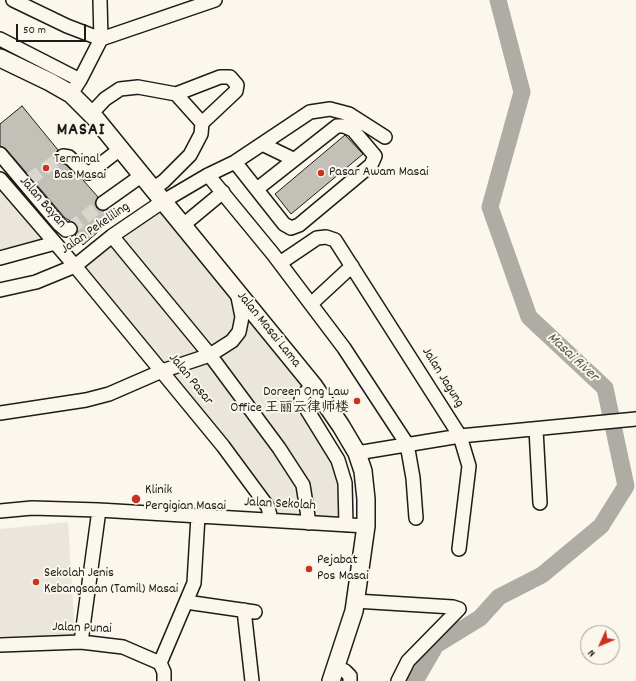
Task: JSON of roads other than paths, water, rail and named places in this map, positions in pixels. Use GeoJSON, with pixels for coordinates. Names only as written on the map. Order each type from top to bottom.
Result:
{"type":"FeatureCollection","features":[{"type":"Feature","properties":{"kind":"main road","name":"Jalan Masai Lama"},"geometry":{"type":"LineString","coordinates":[[0,58],[50,82],[75,87],[91,114],[313,385],[341,426],[357,453],[363,471],[366,499],[366,526],[354,611],[334,674]]}},
{"type":"Feature","properties":{"kind":"street"},"geometry":{"type":"LineString","coordinates":[[13,0],[67,26],[100,39],[215,0]]}},
{"type":"Feature","properties":{"kind":"street"},"geometry":{"type":"LineString","coordinates":[[0,39],[75,87],[100,39],[100,0]]}},
{"type":"Feature","properties":{"kind":"street"},"geometry":{"type":"LineString","coordinates":[[91,114],[105,99],[120,89],[138,86],[176,94],[220,77],[230,77],[237,85],[236,92],[202,123],[201,134],[190,155],[164,181],[157,196]]}},
{"type":"Feature","properties":{"kind":"street"},"geometry":{"type":"LineString","coordinates":[[176,94],[202,123]]}},
{"type":"Feature","properties":{"kind":"street"},"geometry":{"type":"LineString","coordinates":[[157,196],[235,162],[310,112],[323,108],[349,114],[385,138]]}},
{"type":"Feature","properties":{"kind":"street"},"geometry":{"type":"LineString","coordinates":[[235,162],[284,224],[287,227],[295,228],[371,164],[375,156],[353,130],[340,126],[334,128],[293,159],[257,189]]}},
{"type":"Feature","properties":{"kind":"street"},"geometry":{"type":"LineString","coordinates":[[262,144],[293,159]]}},
{"type":"Feature","properties":{"kind":"street"},"geometry":{"type":"LineString","coordinates":[[63,156],[69,157],[79,168],[88,173],[120,149]]}},
{"type":"Feature","properties":{"kind":"street"},"geometry":{"type":"LineString","coordinates":[[0,154],[27,181],[59,224],[66,230],[70,230]]}},
{"type":"Feature","properties":{"kind":"street"},"geometry":{"type":"LineString","coordinates":[[208,175],[280,263],[344,348],[407,444],[413,478],[416,518]]}},
{"type":"Feature","properties":{"kind":"street"},"geometry":{"type":"LineString","coordinates":[[103,203],[141,176]]}},
{"type":"Feature","properties":{"kind":"street","name":"Jalan Bayan"},"geometry":{"type":"LineString","coordinates":[[0,179],[74,266]]}},
{"type":"Feature","properties":{"kind":"street"},"geometry":{"type":"LineString","coordinates":[[182,226],[223,192]]}},
{"type":"Feature","properties":{"kind":"street","name":"Jalan Pekeliling"},"geometry":{"type":"LineString","coordinates":[[0,290],[36,282],[74,266],[112,236],[157,196]]}},
{"type":"Feature","properties":{"kind":"street"},"geometry":{"type":"LineString","coordinates":[[112,236],[210,355],[279,448],[303,485],[309,523]]}},
{"type":"Feature","properties":{"kind":"street","name":"Jalan Jagung"},"geometry":{"type":"LineString","coordinates":[[280,263],[317,238],[335,240],[460,436],[469,466],[459,549]]}},
{"type":"Feature","properties":{"kind":"street"},"geometry":{"type":"LineString","coordinates":[[0,257],[55,243]]}},
{"type":"Feature","properties":{"kind":"street","name":"Jalan Pasar"},"geometry":{"type":"LineString","coordinates":[[74,266],[223,446],[264,501],[270,512],[271,520]]}},
{"type":"Feature","properties":{"kind":"street"},"geometry":{"type":"LineString","coordinates":[[311,304],[352,266]]}},
{"type":"Feature","properties":{"kind":"street"},"geometry":{"type":"LineString","coordinates":[[0,414],[86,400],[109,394],[162,371],[210,355],[232,340],[239,332],[242,317],[237,292]]}},
{"type":"Feature","properties":{"kind":"street"},"geometry":{"type":"LineString","coordinates":[[313,385],[303,395],[301,400],[338,460],[345,483],[346,525]]}},
{"type":"Feature","properties":{"kind":"street"},"geometry":{"type":"LineString","coordinates":[[357,453],[460,436],[632,420]]}},
{"type":"Feature","properties":{"kind":"street"},"geometry":{"type":"LineString","coordinates":[[536,429],[540,503]]}},
{"type":"Feature","properties":{"kind":"street","name":"Jalan Sekolah"},"geometry":{"type":"LineString","coordinates":[[0,511],[32,508],[99,510],[366,526]]}},
{"type":"Feature","properties":{"kind":"street"},"geometry":{"type":"LineString","coordinates":[[81,642],[99,510]]}},
{"type":"Feature","properties":{"kind":"street"},"geometry":{"type":"LineString","coordinates":[[164,681],[164,672],[160,663],[194,583],[198,516]]}},
{"type":"Feature","properties":{"kind":"street"},"geometry":{"type":"LineString","coordinates":[[355,601],[453,607],[458,609],[408,661],[398,681]]}},
{"type":"Feature","properties":{"kind":"street"},"geometry":{"type":"LineString","coordinates":[[186,602],[250,611],[252,681]]}},
{"type":"Feature","properties":{"kind":"street","name":"Jalan Punai"},"geometry":{"type":"LineString","coordinates":[[0,645],[81,642],[123,647],[160,663]]}},
{"type":"Feature","properties":{"kind":"street"},"geometry":{"type":"LineString","coordinates":[[334,674],[346,671],[350,676],[350,681]]}},
{"type":"Feature","properties":{"kind":"waterway","name":"Masai River"},"geometry":{"type":"LineString","coordinates":[[415,681],[436,645],[480,618],[499,597],[542,575],[601,526],[626,486],[605,388],[529,317],[490,207],[522,92],[498,0]]}},
{"type":"Feature","properties":{"kind":"tunnel"},"geometry":{"type":"LineString","coordinates":[[29,180],[63,156]]}},
{"type":"Feature","properties":{"kind":"tunnel"},"geometry":{"type":"LineString","coordinates":[[70,229],[103,203]]}},
{"type":"Feature","properties":{"kind":"place","name":"Terminal Bas Masai"},"geometry":{"type":"Point","coordinates":[46,168]}},
{"type":"Feature","properties":{"kind":"place","name":"Pasar Awam Masai"},"geometry":{"type":"Point","coordinates":[321,173]}},
{"type":"Feature","properties":{"kind":"place","name":"Doreen Ong Law Office 王丽云律师楼"},"geometry":{"type":"Point","coordinates":[357,401]}},
{"type":"Feature","properties":{"kind":"place","name":"Klinik Pergigian Masai"},"geometry":{"type":"Point","coordinates":[136,499]}},
{"type":"Feature","properties":{"kind":"place","name":"Pejabat Pos Masai"},"geometry":{"type":"Point","coordinates":[309,569]}},
{"type":"Feature","properties":{"kind":"place","name":"Sekolah Jenis Kebangsaan (Tamil) Masai"},"geometry":{"type":"Point","coordinates":[36,582]}},
{"type":"Feature","properties":{"kind":"district","name":"MASAI"},"geometry":{"type":"Point","coordinates":[81,132]}}]}
